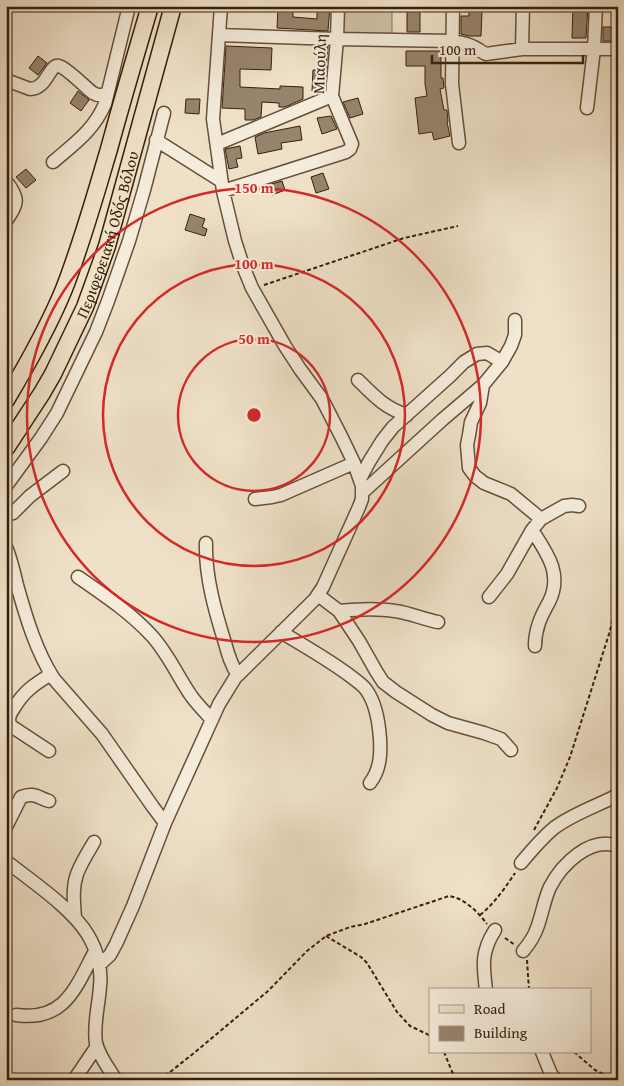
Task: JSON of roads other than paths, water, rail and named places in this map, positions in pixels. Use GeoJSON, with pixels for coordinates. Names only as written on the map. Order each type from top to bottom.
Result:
{"type":"FeatureCollection","features":[{"type":"Feature","properties":{"kind":"main road","name":"Περιφερειακή Οδός Βόλου"},"geometry":{"type":"LineString","coordinates":[[6,400],[22,374],[52,315],[78,252],[150,6]]}},
{"type":"Feature","properties":{"kind":"main road","name":"Περιφερειακή Οδός Βόλου"},"geometry":{"type":"LineString","coordinates":[[6,448],[53,374],[85,307],[107,246],[173,6]]}},
{"type":"Feature","properties":{"kind":"street"},"geometry":{"type":"LineString","coordinates":[[53,162],[91,128],[101,112],[129,6]]}},
{"type":"Feature","properties":{"kind":"street"},"geometry":{"type":"LineString","coordinates":[[99,965],[110,955],[116,944],[165,823],[227,689],[238,675],[318,595],[359,507],[363,492],[354,463],[331,415],[285,346],[252,288],[243,266],[222,186],[214,130],[213,112],[220,6]]}},
{"type":"Feature","properties":{"kind":"street","name":"Μιαούλη"},"geometry":{"type":"LineString","coordinates":[[222,186],[346,152],[350,149],[352,144],[332,96],[338,6]]}},
{"type":"Feature","properties":{"kind":"street"},"geometry":{"type":"LineString","coordinates":[[453,6],[452,84],[459,143]]}},
{"type":"Feature","properties":{"kind":"street"},"geometry":{"type":"LineString","coordinates":[[522,49],[523,6]]}},
{"type":"Feature","properties":{"kind":"street"},"geometry":{"type":"LineString","coordinates":[[588,108],[596,6]]}},
{"type":"Feature","properties":{"kind":"street"},"geometry":{"type":"LineString","coordinates":[[219,35],[452,41],[465,43],[484,54],[522,49],[618,49]]}},
{"type":"Feature","properties":{"kind":"street"},"geometry":{"type":"LineString","coordinates":[[6,80],[33,90],[41,86],[50,71],[55,66],[58,66],[67,71],[97,96],[107,94]]}},
{"type":"Feature","properties":{"kind":"street"},"geometry":{"type":"LineString","coordinates":[[217,144],[332,96]]}},
{"type":"Feature","properties":{"kind":"street"},"geometry":{"type":"LineString","coordinates":[[6,486],[57,413],[96,332],[129,241],[164,113]]}},
{"type":"Feature","properties":{"kind":"street"},"geometry":{"type":"LineString","coordinates":[[156,140],[222,186]]}},
{"type":"Feature","properties":{"kind":"street"},"geometry":{"type":"LineString","coordinates":[[6,181],[14,191],[16,200],[12,212],[6,221]]}},
{"type":"Feature","properties":{"kind":"street"},"geometry":{"type":"LineString","coordinates":[[363,492],[483,384],[502,362],[516,336],[515,320]]}},
{"type":"Feature","properties":{"kind":"street"},"geometry":{"type":"LineString","coordinates":[[360,479],[382,441],[393,427],[464,362],[477,354],[486,353],[502,362]]}},
{"type":"Feature","properties":{"kind":"street"},"geometry":{"type":"LineString","coordinates":[[358,380],[388,408],[407,415]]}},
{"type":"Feature","properties":{"kind":"street"},"geometry":{"type":"LineString","coordinates":[[483,384],[480,403],[471,422],[467,445],[469,468],[484,483],[510,494],[541,519]]}},
{"type":"Feature","properties":{"kind":"street"},"geometry":{"type":"LineString","coordinates":[[255,499],[281,495],[354,463]]}},
{"type":"Feature","properties":{"kind":"street"},"geometry":{"type":"LineString","coordinates":[[6,515],[13,513],[30,496],[63,471]]}},
{"type":"Feature","properties":{"kind":"street"},"geometry":{"type":"LineString","coordinates":[[489,597],[507,574],[532,530],[541,519],[564,506],[579,506]]}},
{"type":"Feature","properties":{"kind":"street"},"geometry":{"type":"LineString","coordinates":[[532,530],[544,547],[555,580],[552,595],[536,628],[535,646]]}},
{"type":"Feature","properties":{"kind":"street"},"geometry":{"type":"LineString","coordinates":[[206,543],[206,560],[217,617],[233,667],[238,675]]}},
{"type":"Feature","properties":{"kind":"street"},"geometry":{"type":"LineString","coordinates":[[6,547],[33,634],[41,656],[51,674],[102,734],[165,823]]}},
{"type":"Feature","properties":{"kind":"street"},"geometry":{"type":"LineString","coordinates":[[78,577],[119,606],[152,636],[168,657],[193,698],[212,720]]}},
{"type":"Feature","properties":{"kind":"street"},"geometry":{"type":"LineString","coordinates":[[318,595],[339,612],[383,682],[432,716],[448,723],[501,739],[511,750]]}},
{"type":"Feature","properties":{"kind":"street"},"geometry":{"type":"LineString","coordinates":[[339,612],[370,609],[395,610],[438,622]]}},
{"type":"Feature","properties":{"kind":"street"},"geometry":{"type":"LineString","coordinates":[[281,632],[346,672],[367,691],[377,718],[381,754],[378,768],[370,783]]}},
{"type":"Feature","properties":{"kind":"street"},"geometry":{"type":"LineString","coordinates":[[346,672],[383,682]]}},
{"type":"Feature","properties":{"kind":"street"},"geometry":{"type":"LineString","coordinates":[[48,751],[11,726],[9,716],[22,695],[51,674]]}},
{"type":"Feature","properties":{"kind":"street"},"geometry":{"type":"LineString","coordinates":[[6,827],[21,797],[32,794],[49,802]]}},
{"type":"Feature","properties":{"kind":"street"},"geometry":{"type":"LineString","coordinates":[[521,863],[554,828],[618,796]]}},
{"type":"Feature","properties":{"kind":"street"},"geometry":{"type":"LineString","coordinates":[[74,918],[75,880],[81,864],[94,842]]}},
{"type":"Feature","properties":{"kind":"street"},"geometry":{"type":"LineString","coordinates":[[523,951],[532,940],[550,887],[562,869],[582,851],[597,845],[615,842]]}},
{"type":"Feature","properties":{"kind":"street"},"geometry":{"type":"LineString","coordinates":[[7,863],[56,901],[87,933],[99,965],[100,985],[95,1026],[97,1046],[116,1080]]}},
{"type":"Feature","properties":{"kind":"street"},"geometry":{"type":"LineString","coordinates":[[486,988],[484,954],[488,941],[495,930]]}},
{"type":"Feature","properties":{"kind":"street"},"geometry":{"type":"LineString","coordinates":[[16,1015],[37,1016],[59,1007],[73,991],[95,951]]}},
{"type":"Feature","properties":{"kind":"street"},"geometry":{"type":"LineString","coordinates":[[74,1080],[97,1046]]}},
{"type":"Feature","properties":{"kind":"street"},"geometry":{"type":"LineString","coordinates":[[543,1054],[551,1074],[556,1080]]}}]}
